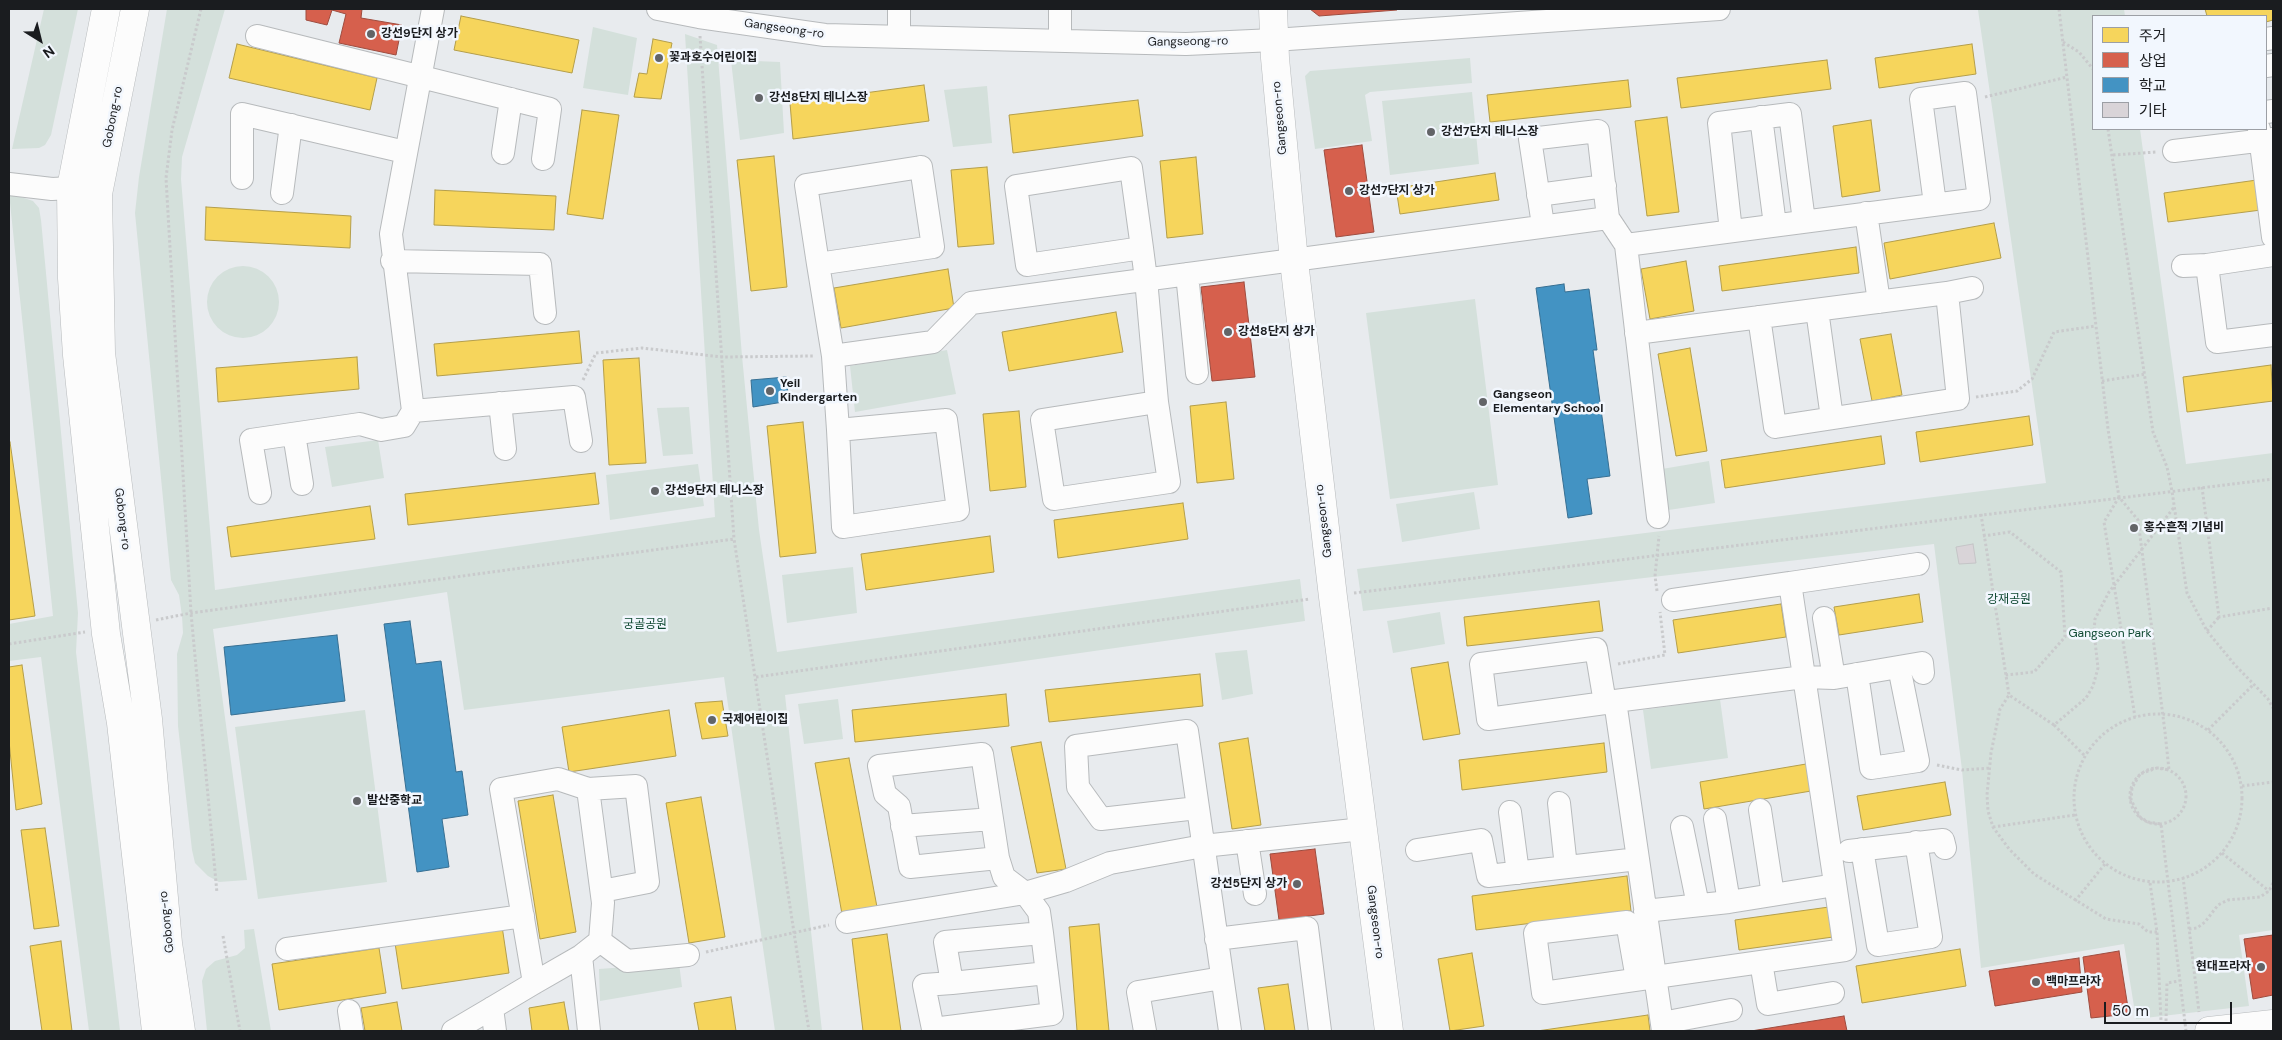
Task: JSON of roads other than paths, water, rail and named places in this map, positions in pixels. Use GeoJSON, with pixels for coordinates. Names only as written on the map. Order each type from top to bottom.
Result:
{"type":"FeatureCollection","features":[{"type":"Feature","properties":{"kind":"main road","name":"Gobong-ro"},"geometry":{"type":"LineString","coordinates":[[106,9],[71,188],[72,278],[77,355],[106,634],[121,723],[156,1031]]}},
{"type":"Feature","properties":{"kind":"main road","name":"Gobong-ro"},"geometry":{"type":"LineString","coordinates":[[135,9],[98,194],[101,353],[148,720],[168,943],[181,1031]]}},
{"type":"Feature","properties":{"kind":"main road","name":"Gangseon-ro"},"geometry":{"type":"LineString","coordinates":[[1273,9],[1274,40],[1294,261],[1333,596],[1388,1031]]}},
{"type":"Feature","properties":{"kind":"main road"},"geometry":{"type":"LineString","coordinates":[[2204,1024],[2273,1024]]}},
{"type":"Feature","properties":{"kind":"street"},"geometry":{"type":"LineString","coordinates":[[260,493],[251,440],[360,424],[381,430],[404,426],[413,410],[392,262],[390,234],[433,9]]}},
{"type":"Feature","properties":{"kind":"street","name":"Gangseong-ro"},"geometry":{"type":"LineString","coordinates":[[658,9],[699,17],[825,35],[1186,44],[1274,40],[1532,16],[1719,9]]}},
{"type":"Feature","properties":{"kind":"street"},"geometry":{"type":"LineString","coordinates":[[899,9],[899,37]]}},
{"type":"Feature","properties":{"kind":"street"},"geometry":{"type":"LineString","coordinates":[[1060,9],[1060,40]]}},
{"type":"Feature","properties":{"kind":"street"},"geometry":{"type":"LineString","coordinates":[[257,36],[550,109],[543,159]]}},
{"type":"Feature","properties":{"kind":"street"},"geometry":{"type":"LineString","coordinates":[[1626,245],[1804,222],[1979,198],[1965,93],[1922,99],[1935,204]]}},
{"type":"Feature","properties":{"kind":"street"},"geometry":{"type":"LineString","coordinates":[[503,153],[511,99]]}},
{"type":"Feature","properties":{"kind":"street"},"geometry":{"type":"LineString","coordinates":[[242,178],[242,114],[405,152]]}},
{"type":"Feature","properties":{"kind":"street"},"geometry":{"type":"LineString","coordinates":[[1731,231],[1719,123],[1762,117],[1790,114],[1804,222]]}},
{"type":"Feature","properties":{"kind":"street"},"geometry":{"type":"LineString","coordinates":[[1762,117],[1775,225]]}},
{"type":"Feature","properties":{"kind":"street"},"geometry":{"type":"LineString","coordinates":[[282,193],[291,126]]}},
{"type":"Feature","properties":{"kind":"street"},"geometry":{"type":"LineString","coordinates":[[1543,225],[1530,139],[1598,131],[1608,218],[1626,245],[1658,518]]}},
{"type":"Feature","properties":{"kind":"street"},"geometry":{"type":"LineString","coordinates":[[2174,151],[2264,136],[2273,237]]}},
{"type":"Feature","properties":{"kind":"street"},"geometry":{"type":"LineString","coordinates":[[818,264],[933,247],[921,168],[806,185],[818,264],[833,356],[844,527],[958,510],[946,420],[838,430]]}},
{"type":"Feature","properties":{"kind":"street"},"geometry":{"type":"LineString","coordinates":[[1142,248],[1027,265],[1016,186],[1130,168],[1142,248],[1146,279],[1157,402],[1169,482],[1054,499],[1042,420],[1157,402]]}},
{"type":"Feature","properties":{"kind":"street"},"geometry":{"type":"LineString","coordinates":[[9,184],[52,189],[71,188]]}},
{"type":"Feature","properties":{"kind":"street"},"geometry":{"type":"LineString","coordinates":[[1538,195],[1605,186]]}},
{"type":"Feature","properties":{"kind":"street"},"geometry":{"type":"LineString","coordinates":[[1866,213],[1879,302]]}},
{"type":"Feature","properties":{"kind":"street"},"geometry":{"type":"LineString","coordinates":[[833,356],[933,342],[971,303],[1294,261],[1320,255],[1543,225],[1608,218]]}},
{"type":"Feature","properties":{"kind":"street"},"geometry":{"type":"LineString","coordinates":[[2183,266],[2207,265],[2273,255]]}},
{"type":"Feature","properties":{"kind":"street"},"geometry":{"type":"LineString","coordinates":[[392,262],[540,264],[546,313]]}},
{"type":"Feature","properties":{"kind":"street"},"geometry":{"type":"LineString","coordinates":[[2207,265],[2218,342],[2273,335]]}},
{"type":"Feature","properties":{"kind":"street"},"geometry":{"type":"LineString","coordinates":[[1187,274],[1197,373]]}},
{"type":"Feature","properties":{"kind":"street"},"geometry":{"type":"LineString","coordinates":[[1636,333],[1947,293],[1972,288]]}},
{"type":"Feature","properties":{"kind":"street"},"geometry":{"type":"LineString","coordinates":[[1759,317],[1775,427],[1958,399],[1947,293]]}},
{"type":"Feature","properties":{"kind":"street"},"geometry":{"type":"LineString","coordinates":[[1817,310],[1832,418]]}},
{"type":"Feature","properties":{"kind":"street"},"geometry":{"type":"LineString","coordinates":[[413,410],[574,397],[581,441]]}},
{"type":"Feature","properties":{"kind":"street"},"geometry":{"type":"LineString","coordinates":[[500,403],[505,449]]}},
{"type":"Feature","properties":{"kind":"street"},"geometry":{"type":"LineString","coordinates":[[294,434],[302,484]]}},
{"type":"Feature","properties":{"kind":"street"},"geometry":{"type":"LineString","coordinates":[[1663,600],[1918,564]]}},
{"type":"Feature","properties":{"kind":"street"},"geometry":{"type":"LineString","coordinates":[[1731,1010],[1663,1027],[1646,978],[1627,922],[1535,933],[1543,993],[1646,978],[1845,950],[1790,583]]}},
{"type":"Feature","properties":{"kind":"street"},"geometry":{"type":"LineString","coordinates":[[1824,618],[1834,678]]}},
{"type":"Feature","properties":{"kind":"street"},"geometry":{"type":"LineString","coordinates":[[1646,978],[1646,911],[1610,702],[1596,649],[1481,664],[1488,719],[1610,702],[1804,677],[1834,678],[1922,663],[1923,673]]}},
{"type":"Feature","properties":{"kind":"street"},"geometry":{"type":"LineString","coordinates":[[1857,674],[1871,768],[1918,761],[1900,667]]}},
{"type":"Feature","properties":{"kind":"street"},"geometry":{"type":"LineString","coordinates":[[1197,808],[1101,819],[1078,787],[1076,746],[1187,731],[1230,1031]]}},
{"type":"Feature","properties":{"kind":"street"},"geometry":{"type":"LineString","coordinates":[[998,858],[910,868],[899,806],[885,794],[879,766],[982,754],[998,858],[1004,877],[1025,893],[1039,912],[1042,933],[1047,973],[1052,1014],[933,1030],[924,986],[1047,973]]}},
{"type":"Feature","properties":{"kind":"street"},"geometry":{"type":"LineString","coordinates":[[534,983],[501,789],[558,779],[588,789],[636,786],[648,882],[602,891]]}},
{"type":"Feature","properties":{"kind":"street"},"geometry":{"type":"LineString","coordinates":[[453,1031],[581,956],[600,942],[603,903],[588,789]]}},
{"type":"Feature","properties":{"kind":"street"},"geometry":{"type":"LineString","coordinates":[[1559,802],[1566,867]]}},
{"type":"Feature","properties":{"kind":"street"},"geometry":{"type":"LineString","coordinates":[[1760,810],[1773,895]]}},
{"type":"Feature","properties":{"kind":"street"},"geometry":{"type":"LineString","coordinates":[[1510,812],[1518,873]]}},
{"type":"Feature","properties":{"kind":"street"},"geometry":{"type":"LineString","coordinates":[[902,826],[992,819]]}},
{"type":"Feature","properties":{"kind":"street"},"geometry":{"type":"LineString","coordinates":[[1715,819],[1729,902]]}},
{"type":"Feature","properties":{"kind":"street"},"geometry":{"type":"LineString","coordinates":[[1682,827],[1698,906]]}},
{"type":"Feature","properties":{"kind":"street"},"geometry":{"type":"LineString","coordinates":[[847,922],[1025,893],[1066,881],[1110,862],[1203,846],[1363,830]]}},
{"type":"Feature","properties":{"kind":"street"},"geometry":{"type":"LineString","coordinates":[[1417,850],[1481,840],[1488,876],[1638,859]]}},
{"type":"Feature","properties":{"kind":"street"},"geometry":{"type":"LineString","coordinates":[[1830,853],[1943,840],[1944,848]]}},
{"type":"Feature","properties":{"kind":"street"},"geometry":{"type":"LineString","coordinates":[[1247,841],[1255,894]]}},
{"type":"Feature","properties":{"kind":"street"},"geometry":{"type":"LineString","coordinates":[[1862,849],[1878,945],[1931,937],[1916,842]]}},
{"type":"Feature","properties":{"kind":"street"},"geometry":{"type":"LineString","coordinates":[[1646,911],[1729,902],[1835,884]]}},
{"type":"Feature","properties":{"kind":"street"},"geometry":{"type":"LineString","coordinates":[[287,949],[523,916]]}},
{"type":"Feature","properties":{"kind":"street"},"geometry":{"type":"LineString","coordinates":[[1216,939],[1307,928],[1320,1031]]}},
{"type":"Feature","properties":{"kind":"street"},"geometry":{"type":"LineString","coordinates":[[952,982],[945,942],[1042,933]]}},
{"type":"Feature","properties":{"kind":"street"},"geometry":{"type":"LineString","coordinates":[[600,942],[627,961],[688,955]]}},
{"type":"Feature","properties":{"kind":"street"},"geometry":{"type":"LineString","coordinates":[[581,956],[589,1031]]}},
{"type":"Feature","properties":{"kind":"street"},"geometry":{"type":"LineString","coordinates":[[1761,962],[1768,1004],[1833,993]]}},
{"type":"Feature","properties":{"kind":"street"},"geometry":{"type":"LineString","coordinates":[[1145,1031],[1138,992],[1222,978]]}},
{"type":"Feature","properties":{"kind":"street"},"geometry":{"type":"LineString","coordinates":[[492,1008],[495,1031]]}},
{"type":"Feature","properties":{"kind":"place","name":"강선9단지 상가"},"geometry":{"type":"Point","coordinates":[371,34]}},
{"type":"Feature","properties":{"kind":"place","name":"꽃과호수어린이집"},"geometry":{"type":"Point","coordinates":[659,58]}},
{"type":"Feature","properties":{"kind":"place","name":"강선8단지 테니스장"},"geometry":{"type":"Point","coordinates":[759,98]}},
{"type":"Feature","properties":{"kind":"place","name":"강선7단지 테니스장"},"geometry":{"type":"Point","coordinates":[1431,132]}},
{"type":"Feature","properties":{"kind":"place","name":"강선7단지 상가"},"geometry":{"type":"Point","coordinates":[1349,191]}},
{"type":"Feature","properties":{"kind":"place","name":"강선8단지 상가"},"geometry":{"type":"Point","coordinates":[1228,332]}},
{"type":"Feature","properties":{"kind":"place","name":"Yeil Kindergarten"},"geometry":{"type":"Point","coordinates":[770,391]}},
{"type":"Feature","properties":{"kind":"place","name":"Gangseon Elementary School"},"geometry":{"type":"Point","coordinates":[1483,402]}},
{"type":"Feature","properties":{"kind":"place","name":"강선9단지 테니스장"},"geometry":{"type":"Point","coordinates":[655,491]}},
{"type":"Feature","properties":{"kind":"place","name":"홍수흔적 기념비"},"geometry":{"type":"Point","coordinates":[2134,528]}},
{"type":"Feature","properties":{"kind":"place","name":"국제어린이집"},"geometry":{"type":"Point","coordinates":[712,720]}},
{"type":"Feature","properties":{"kind":"place","name":"발산중학교"},"geometry":{"type":"Point","coordinates":[357,801]}},
{"type":"Feature","properties":{"kind":"place","name":"강선5단지 상가"},"geometry":{"type":"Point","coordinates":[1297,884]}},
{"type":"Feature","properties":{"kind":"place","name":"현대프라자"},"geometry":{"type":"Point","coordinates":[2261,967]}},
{"type":"Feature","properties":{"kind":"place","name":"백마프라자"},"geometry":{"type":"Point","coordinates":[2036,982]}},
{"type":"Feature","properties":{"kind":"park label","name":"강재공원"},"geometry":{"type":"Point","coordinates":[2009,600]}},
{"type":"Feature","properties":{"kind":"park label","name":"궁골공원"},"geometry":{"type":"Point","coordinates":[645,625]}},
{"type":"Feature","properties":{"kind":"park label","name":"Gangseon Park"},"geometry":{"type":"Point","coordinates":[2110,634]}}]}
